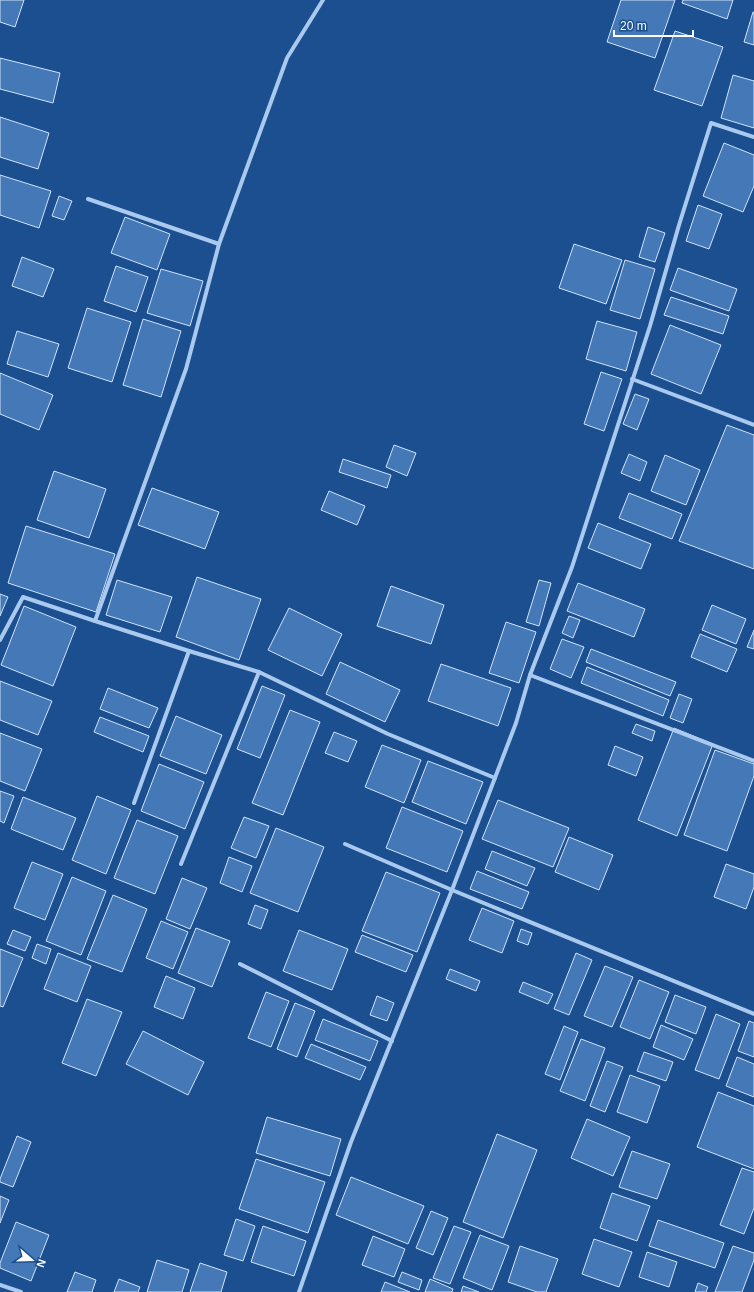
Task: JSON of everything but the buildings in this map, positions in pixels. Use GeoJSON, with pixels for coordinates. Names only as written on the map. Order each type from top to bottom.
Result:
{"type":"FeatureCollection","features":[{"type":"Feature","properties":{"kind":"street"},"geometry":{"type":"LineString","coordinates":[[96,621],[186,369],[219,244],[287,58],[323,0]]}},
{"type":"Feature","properties":{"kind":"street"},"geometry":{"type":"LineString","coordinates":[[299,1292],[351,1142],[452,890],[495,778],[516,723],[530,674],[572,566],[650,326],[679,225],[711,123],[754,137]]}},
{"type":"Feature","properties":{"kind":"street"},"geometry":{"type":"LineString","coordinates":[[88,199],[219,244]]}},
{"type":"Feature","properties":{"kind":"street"},"geometry":{"type":"LineString","coordinates":[[632,379],[754,425]]}},
{"type":"Feature","properties":{"kind":"street"},"geometry":{"type":"LineString","coordinates":[[0,640],[23,597],[259,672],[388,734],[495,778]]}},
{"type":"Feature","properties":{"kind":"street"},"geometry":{"type":"LineString","coordinates":[[134,803],[189,651]]}},
{"type":"Feature","properties":{"kind":"street"},"geometry":{"type":"LineString","coordinates":[[181,864],[259,672]]}},
{"type":"Feature","properties":{"kind":"street"},"geometry":{"type":"LineString","coordinates":[[530,674],[754,762]]}},
{"type":"Feature","properties":{"kind":"street"},"geometry":{"type":"LineString","coordinates":[[345,844],[452,890],[754,1014]]}},
{"type":"Feature","properties":{"kind":"street"},"geometry":{"type":"LineString","coordinates":[[240,964],[392,1041]]}},
{"type":"Feature","properties":{"kind":"street"},"geometry":{"type":"LineString","coordinates":[[0,1285],[22,1292]]}}]}
